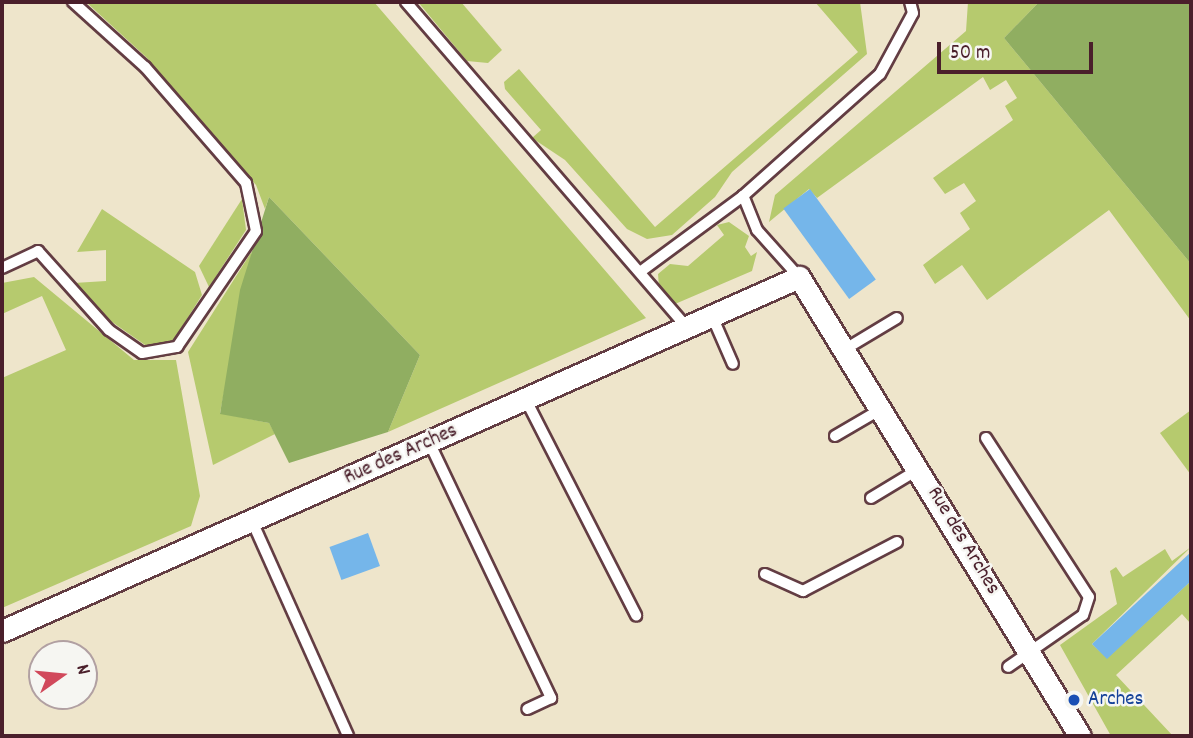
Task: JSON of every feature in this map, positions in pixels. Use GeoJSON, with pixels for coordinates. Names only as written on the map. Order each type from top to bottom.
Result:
{"type":"FeatureCollection","features":[{"type":"Feature","properties":{"kind":"street","name":"Rue des Arches"},"geometry":{"type":"LineString","coordinates":[[2,631],[799,277],[847,348],[1080,736]]}},
{"type":"Feature","properties":{"kind":"lane"},"geometry":{"type":"LineString","coordinates":[[2,268],[38,251],[109,330],[142,353],[177,347],[256,232],[246,183],[145,67],[73,2]]}},
{"type":"Feature","properties":{"kind":"lane"},"geometry":{"type":"LineString","coordinates":[[406,2],[687,327]]}},
{"type":"Feature","properties":{"kind":"lane"},"geometry":{"type":"LineString","coordinates":[[640,272],[743,196],[880,74],[913,13],[910,2]]}},
{"type":"Feature","properties":{"kind":"lane","name":"Rue des Arches"},"geometry":{"type":"LineString","coordinates":[[743,196],[757,230],[799,277]]}},
{"type":"Feature","properties":{"kind":"lane"},"geometry":{"type":"LineString","coordinates":[[712,316],[733,364]]}},
{"type":"Feature","properties":{"kind":"lane"},"geometry":{"type":"LineString","coordinates":[[847,348],[897,317]]}},
{"type":"Feature","properties":{"kind":"lane"},"geometry":{"type":"LineString","coordinates":[[526,400],[636,615]]}},
{"type":"Feature","properties":{"kind":"lane"},"geometry":{"type":"LineString","coordinates":[[835,436],[883,408]]}},
{"type":"Feature","properties":{"kind":"lane"},"geometry":{"type":"LineString","coordinates":[[986,438],[1088,597],[1083,615],[1008,667]]}},
{"type":"Feature","properties":{"kind":"lane"},"geometry":{"type":"LineString","coordinates":[[429,442],[551,698],[527,709]]}},
{"type":"Feature","properties":{"kind":"lane"},"geometry":{"type":"LineString","coordinates":[[871,498],[919,469]]}},
{"type":"Feature","properties":{"kind":"lane"},"geometry":{"type":"LineString","coordinates":[[252,521],[348,736]]}},
{"type":"Feature","properties":{"kind":"lane"},"geometry":{"type":"LineString","coordinates":[[765,574],[803,591],[897,542]]}},
{"type":"Feature","properties":{"kind":"green space"},"geometry":{"type":"Polygon","coordinates":[[[86,2],[374,2],[646,318],[388,432],[420,355],[269,197],[265,209],[256,185],[146,57],[86,2]]]}},
{"type":"Feature","properties":{"kind":"green space"},"geometry":{"type":"Polygon","coordinates":[[[418,2],[461,2],[502,50],[488,63],[467,61],[418,2]]]}},
{"type":"Feature","properties":{"kind":"green space"},"geometry":{"type":"Polygon","coordinates":[[[815,2],[860,2],[867,54],[732,172],[715,197],[672,235],[647,239],[627,229],[565,160],[532,138],[541,130],[505,89],[504,82],[519,69],[655,227],[858,52],[815,2]]]}},
{"type":"Feature","properties":{"kind":"green space"},"geometry":{"type":"Polygon","coordinates":[[[968,2],[1039,2],[1004,38],[1191,264],[1191,321],[1109,210],[987,300],[962,265],[935,284],[923,265],[970,229],[960,213],[976,201],[964,183],[945,194],[933,178],[1013,120],[1005,106],[1017,98],[1006,80],[990,90],[983,77],[817,198],[809,189],[769,222],[775,195],[966,31],[968,2]]]}},
{"type":"Feature","properties":{"kind":"green space"},"geometry":{"type":"Polygon","coordinates":[[[1039,2],[1191,2],[1191,264],[1004,38],[1039,2]]]}},
{"type":"Feature","properties":{"kind":"green space"},"geometry":{"type":"Polygon","coordinates":[[[269,197],[420,355],[388,432],[289,463],[269,423],[220,414],[240,290],[269,197]]]}},
{"type":"Feature","properties":{"kind":"green space"},"geometry":{"type":"Polygon","coordinates":[[[242,199],[246,230],[209,287],[199,266],[242,199]]]}},
{"type":"Feature","properties":{"kind":"green space"},"geometry":{"type":"Polygon","coordinates":[[[102,209],[195,272],[202,295],[172,343],[148,347],[102,315],[74,283],[106,281],[106,250],[77,252],[102,209]]]}},
{"type":"Feature","properties":{"kind":"green space"},"geometry":{"type":"Polygon","coordinates":[[[729,222],[749,236],[745,247],[751,256],[757,252],[752,271],[675,304],[659,287],[658,274],[670,264],[688,266],[724,235],[717,225],[729,222]]]}},
{"type":"Feature","properties":{"kind":"green space"},"geometry":{"type":"Polygon","coordinates":[[[252,251],[220,413],[269,423],[275,434],[213,465],[188,352],[252,251]]]}},
{"type":"Feature","properties":{"kind":"green space"},"geometry":{"type":"Polygon","coordinates":[[[34,277],[134,360],[176,360],[200,496],[191,526],[2,608],[2,378],[66,350],[42,296],[2,314],[2,283],[34,277]]]}},
{"type":"Feature","properties":{"kind":"green space"},"geometry":{"type":"Polygon","coordinates":[[[1191,410],[1191,475],[1160,433],[1191,410]]]}},
{"type":"Feature","properties":{"kind":"green space"},"geometry":{"type":"Polygon","coordinates":[[[1191,547],[1092,644],[1107,658],[1191,581],[1191,624],[1182,614],[1116,675],[1173,736],[1111,736],[1060,645],[1117,604],[1110,571],[1116,567],[1123,577],[1165,549],[1172,561],[1191,547]]]}},
{"type":"Feature","properties":{"kind":"water"},"geometry":{"type":"Polygon","coordinates":[[[810,189],[876,280],[849,299],[783,208],[810,189]]]}},
{"type":"Feature","properties":{"kind":"water"},"geometry":{"type":"Polygon","coordinates":[[[368,533],[380,566],[341,580],[329,547],[368,533]]]}},
{"type":"Feature","properties":{"kind":"water"},"geometry":{"type":"Polygon","coordinates":[[[1191,552],[1191,581],[1107,659],[1092,644],[1191,552]]]}},
{"type":"Feature","properties":{"kind":"place","name":"Arches"},"geometry":{"type":"Point","coordinates":[1074,700]}}]}
